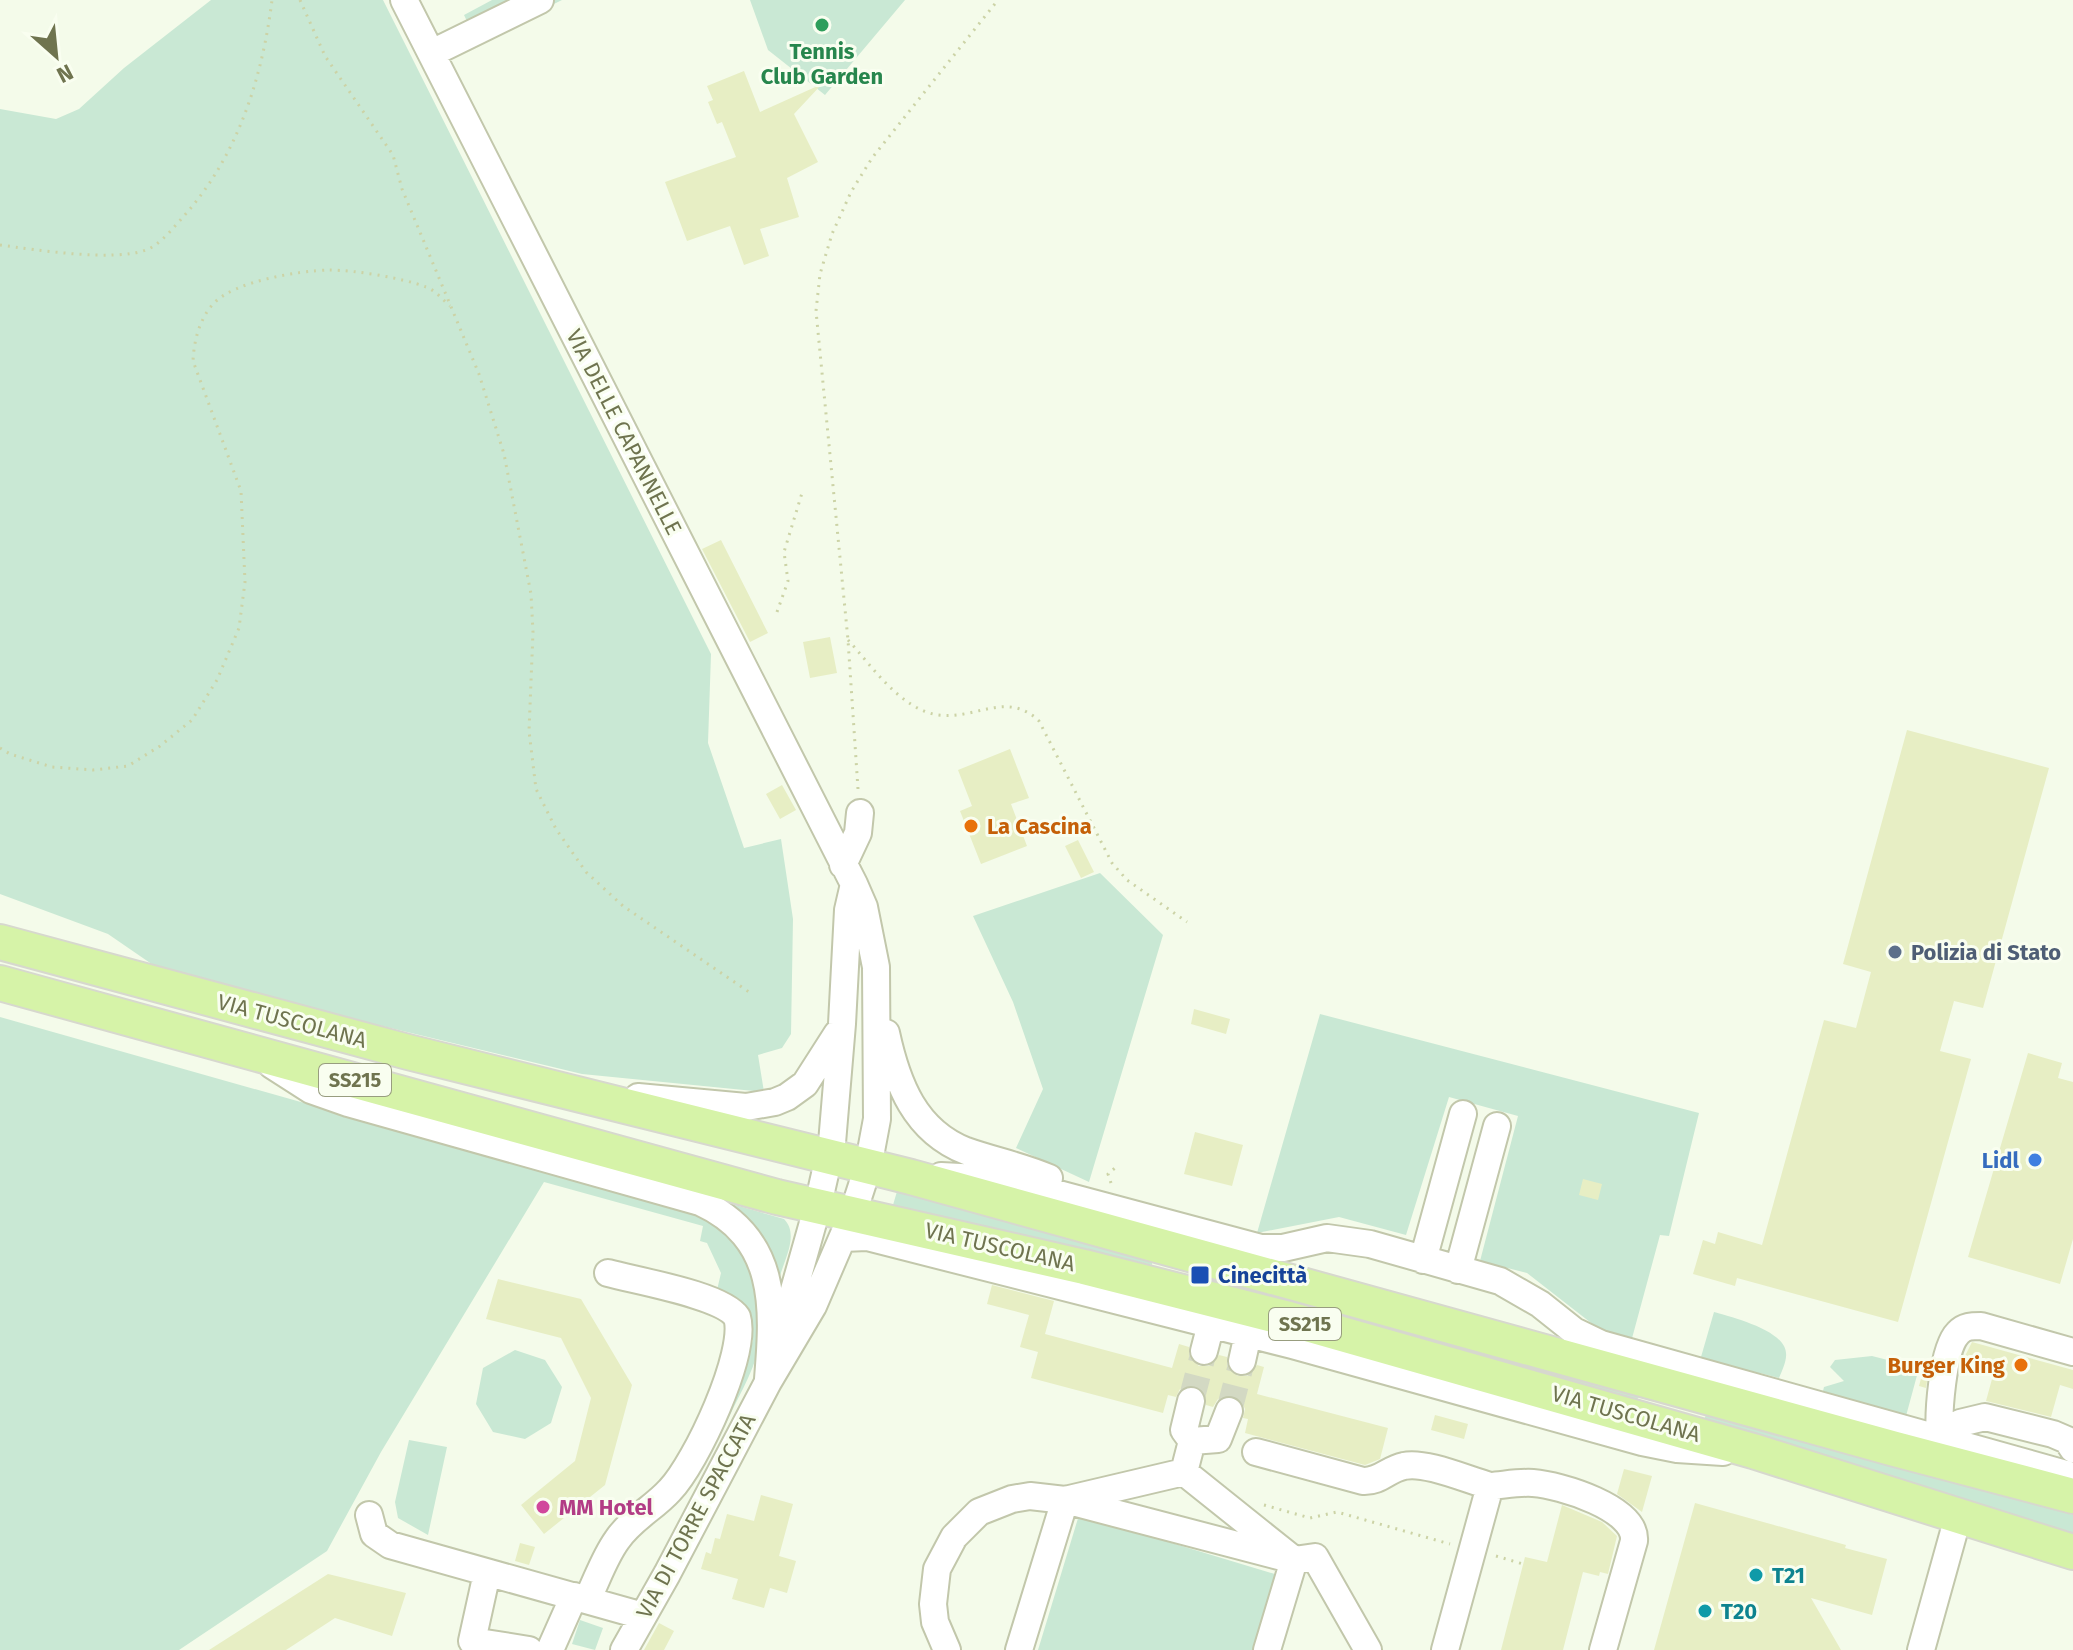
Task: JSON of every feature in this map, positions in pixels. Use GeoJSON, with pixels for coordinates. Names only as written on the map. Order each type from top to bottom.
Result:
{"type":"FeatureCollection","features":[{"type":"Feature","properties":{"kind":"main road"},"geometry":{"type":"LineString","coordinates":[[0,917],[168,988]]}},
{"type":"Feature","properties":{"kind":"main road","name":"VIA TUSCOLANA"},"geometry":{"type":"LineString","coordinates":[[0,942],[573,1093],[911,1177],[2073,1496]]}},
{"type":"Feature","properties":{"kind":"main road","name":"VIA TUSCOLANA"},"geometry":{"type":"LineString","coordinates":[[0,983],[246,1049],[534,1132],[777,1197],[818,1205],[848,1226],[1068,1263],[1289,1319],[1753,1451],[2071,1553]]}},
{"type":"Feature","properties":{"kind":"street","name":"VIA DELLE CAPANNELLE"},"geometry":{"type":"LineString","coordinates":[[404,0],[864,907],[876,967],[877,1119],[868,1167],[848,1226]]}},
{"type":"Feature","properties":{"kind":"street"},"geometry":{"type":"LineString","coordinates":[[432,53],[540,0]]}},
{"type":"Feature","properties":{"kind":"street"},"geometry":{"type":"LineString","coordinates":[[818,1205],[829,1157],[842,1024],[848,874],[860,813]]}},
{"type":"Feature","properties":{"kind":"street"},"geometry":{"type":"LineString","coordinates":[[876,967],[893,1060],[908,1100],[923,1123],[957,1146],[1039,1174],[1083,1199]]}},
{"type":"Feature","properties":{"kind":"street"},"geometry":{"type":"LineString","coordinates":[[573,1093],[739,1107],[766,1104],[787,1097],[805,1084],[842,1024]]}},
{"type":"Feature","properties":{"kind":"street","name":"VIA TUSCOLANA"},"geometry":{"type":"LineString","coordinates":[[246,1049],[294,1080],[325,1095],[700,1202],[720,1213],[751,1246],[763,1267],[769,1287],[773,1320],[768,1382]]}},
{"type":"Feature","properties":{"kind":"street"},"geometry":{"type":"LineString","coordinates":[[1423,1260],[1463,1114]]}},
{"type":"Feature","properties":{"kind":"street"},"geometry":{"type":"LineString","coordinates":[[1458,1270],[1497,1126]]}},
{"type":"Feature","properties":{"kind":"street","name":"VIA TUSCOLANA"},"geometry":{"type":"LineString","coordinates":[[911,1177],[979,1178],[1083,1199],[1261,1248],[1283,1248],[1336,1239],[1370,1244],[1500,1281],[1519,1290],[1574,1331],[1601,1344],[2073,1476]]}},
{"type":"Feature","properties":{"kind":"street","name":"VIA DI TORRE SPACCATA"},"geometry":{"type":"LineString","coordinates":[[768,1382],[818,1205]]}},
{"type":"Feature","properties":{"kind":"street","name":"VIA TUSCOLANA"},"geometry":{"type":"LineString","coordinates":[[848,1226],[877,1240],[1211,1324],[1642,1442],[1693,1451],[1753,1451]]}},
{"type":"Feature","properties":{"kind":"street","name":"VIA DI TORRE SPACCATA"},"geometry":{"type":"LineString","coordinates":[[624,1650],[768,1382],[813,1306],[848,1226]]}},
{"type":"Feature","properties":{"kind":"street"},"geometry":{"type":"LineString","coordinates":[[550,1650],[618,1538],[670,1490],[692,1462],[717,1407],[739,1334],[737,1317],[725,1306],[608,1273]]}},
{"type":"Feature","properties":{"kind":"street"},"geometry":{"type":"LineString","coordinates":[[1204,1351],[1211,1324]]}},
{"type":"Feature","properties":{"kind":"street"},"geometry":{"type":"LineString","coordinates":[[1940,1438],[1939,1395],[1954,1339],[1961,1330],[1981,1326],[2073,1352]]}},
{"type":"Feature","properties":{"kind":"street"},"geometry":{"type":"LineString","coordinates":[[1242,1361],[1248,1334]]}},
{"type":"Feature","properties":{"kind":"street"},"geometry":{"type":"LineString","coordinates":[[1191,1401],[1184,1430],[1192,1441]]}},
{"type":"Feature","properties":{"kind":"street"},"geometry":{"type":"LineString","coordinates":[[1192,1441],[1218,1439],[1229,1411]]}},
{"type":"Feature","properties":{"kind":"street"},"geometry":{"type":"LineString","coordinates":[[1940,1438],[1960,1423],[1985,1417],[2053,1434],[2067,1440],[2073,1449]]}},
{"type":"Feature","properties":{"kind":"street"},"geometry":{"type":"LineString","coordinates":[[1184,1472],[1192,1441]]}},
{"type":"Feature","properties":{"kind":"street"},"geometry":{"type":"LineString","coordinates":[[1256,1452],[1363,1481],[1377,1480],[1394,1469],[1410,1465],[1490,1486],[1535,1483],[1581,1494],[1599,1502],[1631,1526],[1634,1533],[1603,1650]]}},
{"type":"Feature","properties":{"kind":"street"},"geometry":{"type":"LineString","coordinates":[[1065,1500],[1184,1472]]}},
{"type":"Feature","properties":{"kind":"street"},"geometry":{"type":"LineString","coordinates":[[1184,1472],[1294,1560]]}},
{"type":"Feature","properties":{"kind":"street"},"geometry":{"type":"LineString","coordinates":[[1445,1650],[1490,1486]]}},
{"type":"Feature","properties":{"kind":"street"},"geometry":{"type":"LineString","coordinates":[[947,1650],[935,1622],[933,1586],[944,1552],[979,1512],[1012,1499],[1048,1497],[1294,1560],[1315,1557],[1368,1650]]}},
{"type":"Feature","properties":{"kind":"street"},"geometry":{"type":"LineString","coordinates":[[1019,1650],[1065,1500]]}},
{"type":"Feature","properties":{"kind":"street"},"geometry":{"type":"LineString","coordinates":[[369,1515],[374,1534],[384,1543],[643,1616]]}},
{"type":"Feature","properties":{"kind":"street"},"geometry":{"type":"LineString","coordinates":[[1921,1650],[1958,1517]]}},
{"type":"Feature","properties":{"kind":"street"},"geometry":{"type":"LineString","coordinates":[[1267,1650],[1294,1560]]}},
{"type":"Feature","properties":{"kind":"street"},"geometry":{"type":"LineString","coordinates":[[487,1573],[466,1646],[529,1650]]}},
{"type":"Feature","properties":{"kind":"path"},"geometry":{"type":"LineString","coordinates":[[0,245],[68,253],[125,253],[148,249],[171,231],[204,194],[250,105],[267,40],[272,0]]}},
{"type":"Feature","properties":{"kind":"path"},"geometry":{"type":"LineString","coordinates":[[300,0],[325,56],[393,155],[402,189],[479,374],[504,454],[531,594],[533,632],[529,731],[536,789],[556,829],[586,872],[623,906],[749,992]]}},
{"type":"Feature","properties":{"kind":"path"},"geometry":{"type":"LineString","coordinates":[[860,813],[848,640],[816,311],[820,274],[832,234],[851,192],[872,158],[998,0]]}},
{"type":"Feature","properties":{"kind":"path"},"geometry":{"type":"LineString","coordinates":[[0,748],[52,767],[93,770],[128,766],[160,746],[192,720],[217,680],[239,628],[245,582],[241,491],[193,361],[202,320],[215,302],[237,288],[280,276],[330,270],[396,279],[429,288],[453,308]]}},
{"type":"Feature","properties":{"kind":"path"},"geometry":{"type":"LineString","coordinates":[[777,612],[788,581],[784,552],[802,493]]}},
{"type":"Feature","properties":{"kind":"path"},"geometry":{"type":"LineString","coordinates":[[848,640],[893,689],[936,715],[1010,706],[1022,707],[1032,714],[1039,721],[1112,863],[1127,880],[1187,922]]}},
{"type":"Feature","properties":{"kind":"path"},"geometry":{"type":"LineString","coordinates":[[1111,1183],[1108,1174],[1115,1168]]}},
{"type":"Feature","properties":{"kind":"path"},"geometry":{"type":"LineString","coordinates":[[1265,1505],[1310,1518],[1337,1512],[1523,1564]]}},
{"type":"Feature","properties":{"kind":"green space"},"geometry":{"type":"Polygon","coordinates":[[[211,0],[383,0],[711,654],[708,743],[744,848],[781,839],[793,919],[791,1034],[782,1048],[758,1055],[764,1092],[582,1074],[303,1007],[156,967],[108,934],[0,894],[0,109],[56,119],[79,109],[124,68],[211,0]]]}},
{"type":"Feature","properties":{"kind":"green space"},"geometry":{"type":"Polygon","coordinates":[[[492,0],[562,0],[477,42],[464,15],[492,0]]]}},
{"type":"Feature","properties":{"kind":"green space","name":"Tennis Club Garden"},"geometry":{"type":"Polygon","coordinates":[[[750,0],[905,0],[825,95],[768,50],[750,0]]]}},
{"type":"Feature","properties":{"kind":"green space"},"geometry":{"type":"Polygon","coordinates":[[[1100,873],[1163,935],[1089,1182],[1016,1148],[1043,1089],[1013,1002],[973,916],[1100,873]]]}},
{"type":"Feature","properties":{"kind":"green space"},"geometry":{"type":"Polygon","coordinates":[[[1320,1014],[1699,1113],[1669,1236],[1660,1235],[1631,1342],[1604,1333],[1527,1273],[1480,1261],[1518,1116],[1449,1097],[1406,1235],[1339,1217],[1257,1233],[1320,1014]]]}},
{"type":"Feature","properties":{"kind":"green space"},"geometry":{"type":"Polygon","coordinates":[[[0,1017],[693,1213],[709,1222],[734,1242],[743,1254],[750,1266],[758,1297],[759,1347],[724,1428],[753,1340],[743,1338],[737,1302],[717,1290],[721,1273],[707,1243],[700,1241],[703,1226],[544,1182],[381,1452],[327,1551],[179,1650],[0,1650],[0,1017]]]}},
{"type":"Feature","properties":{"kind":"green space"},"geometry":{"type":"Polygon","coordinates":[[[898,1188],[1152,1258],[1152,1265],[893,1205],[898,1188]]]}},
{"type":"Feature","properties":{"kind":"green space"},"geometry":{"type":"Polygon","coordinates":[[[718,1200],[784,1219],[791,1239],[780,1276],[718,1200]]]}},
{"type":"Feature","properties":{"kind":"green space"},"geometry":{"type":"Polygon","coordinates":[[[1190,1268],[1299,1299],[1297,1306],[1188,1277],[1190,1268]]]}},
{"type":"Feature","properties":{"kind":"green space"},"geometry":{"type":"Polygon","coordinates":[[[1313,1303],[1433,1336],[1431,1344],[1312,1310],[1313,1303]]]}},
{"type":"Feature","properties":{"kind":"green space"},"geometry":{"type":"Polygon","coordinates":[[[1714,1312],[1744,1321],[1777,1338],[1786,1353],[1779,1378],[1701,1357],[1714,1312]]]}},
{"type":"Feature","properties":{"kind":"green space"},"geometry":{"type":"Polygon","coordinates":[[[1445,1340],[1639,1394],[1637,1401],[1443,1347],[1445,1340]]]}},
{"type":"Feature","properties":{"kind":"green space"},"geometry":{"type":"Polygon","coordinates":[[[515,1350],[545,1360],[562,1387],[551,1423],[525,1439],[493,1432],[476,1404],[483,1368],[515,1350]]]}},
{"type":"Feature","properties":{"kind":"green space"},"geometry":{"type":"Polygon","coordinates":[[[1872,1356],[1919,1368],[1906,1416],[1823,1391],[1824,1387],[1844,1381],[1830,1367],[1835,1360],[1872,1356]]]}},
{"type":"Feature","properties":{"kind":"green space"},"geometry":{"type":"Polygon","coordinates":[[[1707,1412],[2073,1515],[2073,1536],[1704,1420],[1707,1412]]]}},
{"type":"Feature","properties":{"kind":"green space"},"geometry":{"type":"Polygon","coordinates":[[[409,1440],[447,1447],[428,1535],[398,1518],[395,1502],[409,1440]]]}},
{"type":"Feature","properties":{"kind":"green space"},"geometry":{"type":"Polygon","coordinates":[[[1079,1515],[1278,1575],[1256,1650],[1038,1650],[1079,1515]]]}},
{"type":"Feature","properties":{"kind":"green space"},"geometry":{"type":"Polygon","coordinates":[[[580,1620],[603,1628],[595,1650],[572,1644],[580,1620]]]}},
{"type":"Feature","properties":{"kind":"building"},"geometry":{"type":"Polygon","coordinates":[[[744,71],[760,112],[822,84],[794,114],[818,162],[787,178],[799,217],[760,229],[769,256],[744,265],[730,226],[687,241],[665,182],[736,157],[722,122],[717,124],[708,102],[713,100],[707,86],[744,71]]]}},
{"type":"Feature","properties":{"kind":"building"},"geometry":{"type":"Polygon","coordinates":[[[721,540],[768,633],[750,642],[702,549],[721,540]]]}},
{"type":"Feature","properties":{"kind":"building"},"geometry":{"type":"Polygon","coordinates":[[[830,637],[837,673],[810,678],[803,642],[830,637]]]}},
{"type":"Feature","properties":{"kind":"building"},"geometry":{"type":"Polygon","coordinates":[[[1907,730],[2049,768],[1983,1008],[1954,1001],[1940,1051],[1971,1059],[1898,1322],[1737,1278],[1735,1286],[1693,1274],[1703,1240],[1715,1244],[1718,1232],[1762,1245],[1824,1020],[1856,1028],[1871,972],[1843,964],[1907,730]]]}},
{"type":"Feature","properties":{"kind":"building"},"geometry":{"type":"Polygon","coordinates":[[[1010,749],[1029,798],[1011,804],[1027,846],[981,864],[960,811],[972,806],[958,770],[1010,749]]]}},
{"type":"Feature","properties":{"kind":"building"},"geometry":{"type":"Polygon","coordinates":[[[782,785],[796,810],[780,819],[766,794],[782,785]]]}},
{"type":"Feature","properties":{"kind":"building"},"geometry":{"type":"Polygon","coordinates":[[[1078,840],[1094,872],[1081,878],[1065,846],[1078,840]]]}},
{"type":"Feature","properties":{"kind":"building"},"geometry":{"type":"Polygon","coordinates":[[[1194,1009],[1230,1019],[1226,1034],[1191,1024],[1194,1009]]]}},
{"type":"Feature","properties":{"kind":"building","name":"Lidl"},"geometry":{"type":"Polygon","coordinates":[[[2028,1053],[2062,1063],[2058,1078],[2073,1082],[2073,1239],[2060,1284],[1968,1257],[2028,1053]]]}},
{"type":"Feature","properties":{"kind":"building"},"geometry":{"type":"Polygon","coordinates":[[[1195,1132],[1243,1145],[1232,1186],[1184,1174],[1195,1132]]]}},
{"type":"Feature","properties":{"kind":"building"},"geometry":{"type":"Polygon","coordinates":[[[1583,1179],[1602,1184],[1598,1200],[1579,1195],[1583,1179]]]}},
{"type":"Feature","properties":{"kind":"building"},"geometry":{"type":"Polygon","coordinates":[[[498,1279],[581,1299],[632,1385],[605,1485],[544,1534],[521,1505],[575,1461],[591,1398],[561,1338],[486,1319],[498,1279]]]}},
{"type":"Feature","properties":{"kind":"building"},"geometry":{"type":"Polygon","coordinates":[[[992,1285],[1054,1301],[1045,1334],[1172,1368],[1179,1344],[1189,1347],[1189,1356],[1199,1366],[1209,1366],[1219,1355],[1227,1357],[1227,1367],[1238,1376],[1248,1376],[1257,1365],[1264,1367],[1257,1394],[1388,1428],[1380,1459],[1365,1465],[1245,1433],[1248,1419],[1243,1418],[1245,1409],[1241,1400],[1227,1395],[1218,1399],[1213,1407],[1206,1405],[1203,1390],[1194,1385],[1180,1389],[1176,1397],[1168,1395],[1163,1413],[1031,1378],[1038,1352],[1020,1347],[1029,1315],[987,1304],[992,1285]]]}},
{"type":"Feature","properties":{"kind":"building"},"geometry":{"type":"Polygon","coordinates":[[[1972,1342],[2073,1370],[2073,1389],[2060,1385],[2051,1417],[1986,1401],[1995,1368],[1963,1360],[1972,1342]]]}},
{"type":"Feature","properties":{"kind":"building"},"geometry":{"type":"Polygon","coordinates":[[[1926,1360],[1930,1361],[1926,1388],[1919,1386],[1926,1360]]]}},
{"type":"Feature","properties":{"kind":"building"},"geometry":{"type":"Polygon","coordinates":[[[1435,1415],[1468,1424],[1464,1439],[1431,1430],[1435,1415]]]}},
{"type":"Feature","properties":{"kind":"building"},"geometry":{"type":"Polygon","coordinates":[[[1624,1469],[1652,1476],[1642,1512],[1617,1494],[1624,1469]]]}},
{"type":"Feature","properties":{"kind":"building"},"geometry":{"type":"Polygon","coordinates":[[[761,1495],[793,1504],[779,1556],[796,1561],[787,1593],[770,1588],[764,1608],[732,1599],[738,1579],[701,1569],[706,1552],[711,1554],[715,1538],[720,1539],[727,1514],[754,1521],[761,1495]]]}},
{"type":"Feature","properties":{"kind":"building","name":"T21"},"geometry":{"type":"Polygon","coordinates":[[[1695,1503],[1887,1559],[1872,1615],[1811,1598],[1841,1650],[1654,1650],[1695,1503]]]}},
{"type":"Feature","properties":{"kind":"building"},"geometry":{"type":"Polygon","coordinates":[[[1562,1505],[1602,1522],[1617,1536],[1608,1574],[1600,1572],[1599,1576],[1583,1572],[1563,1650],[1501,1650],[1525,1557],[1547,1562],[1562,1505]]]}},
{"type":"Feature","properties":{"kind":"building"},"geometry":{"type":"Polygon","coordinates":[[[520,1543],[535,1547],[529,1565],[515,1561],[520,1543]]]}},
{"type":"Feature","properties":{"kind":"building"},"geometry":{"type":"Polygon","coordinates":[[[328,1574],[406,1593],[392,1636],[335,1618],[286,1650],[209,1650],[328,1574]]]}},
{"type":"Feature","properties":{"kind":"building"},"geometry":{"type":"Polygon","coordinates":[[[659,1623],[674,1631],[664,1650],[644,1650],[659,1623]]]}},
{"type":"Feature","properties":{"kind":"tunnel"},"geometry":{"type":"LineString","coordinates":[[1191,1401],[1204,1351]]}},
{"type":"Feature","properties":{"kind":"tunnel"},"geometry":{"type":"LineString","coordinates":[[1229,1411],[1242,1361]]}},
{"type":"Feature","properties":{"kind":"place","name":"Tennis Club Garden"},"geometry":{"type":"Point","coordinates":[822,25]}},
{"type":"Feature","properties":{"kind":"place","name":"La Cascina"},"geometry":{"type":"Point","coordinates":[971,826]}},
{"type":"Feature","properties":{"kind":"place","name":"Polizia di Stato"},"geometry":{"type":"Point","coordinates":[1895,952]}},
{"type":"Feature","properties":{"kind":"place","name":"Lidl"},"geometry":{"type":"Point","coordinates":[2035,1160]}},
{"type":"Feature","properties":{"kind":"place","name":"Cinecittà"},"geometry":{"type":"Point","coordinates":[1200,1275]}},
{"type":"Feature","properties":{"kind":"place","name":"Burger King"},"geometry":{"type":"Point","coordinates":[2021,1365]}},
{"type":"Feature","properties":{"kind":"place","name":"MM Hotel"},"geometry":{"type":"Point","coordinates":[543,1507]}},
{"type":"Feature","properties":{"kind":"place","name":"T21"},"geometry":{"type":"Point","coordinates":[1756,1575]}},
{"type":"Feature","properties":{"kind":"place","name":"T20"},"geometry":{"type":"Point","coordinates":[1705,1611]}}]}
